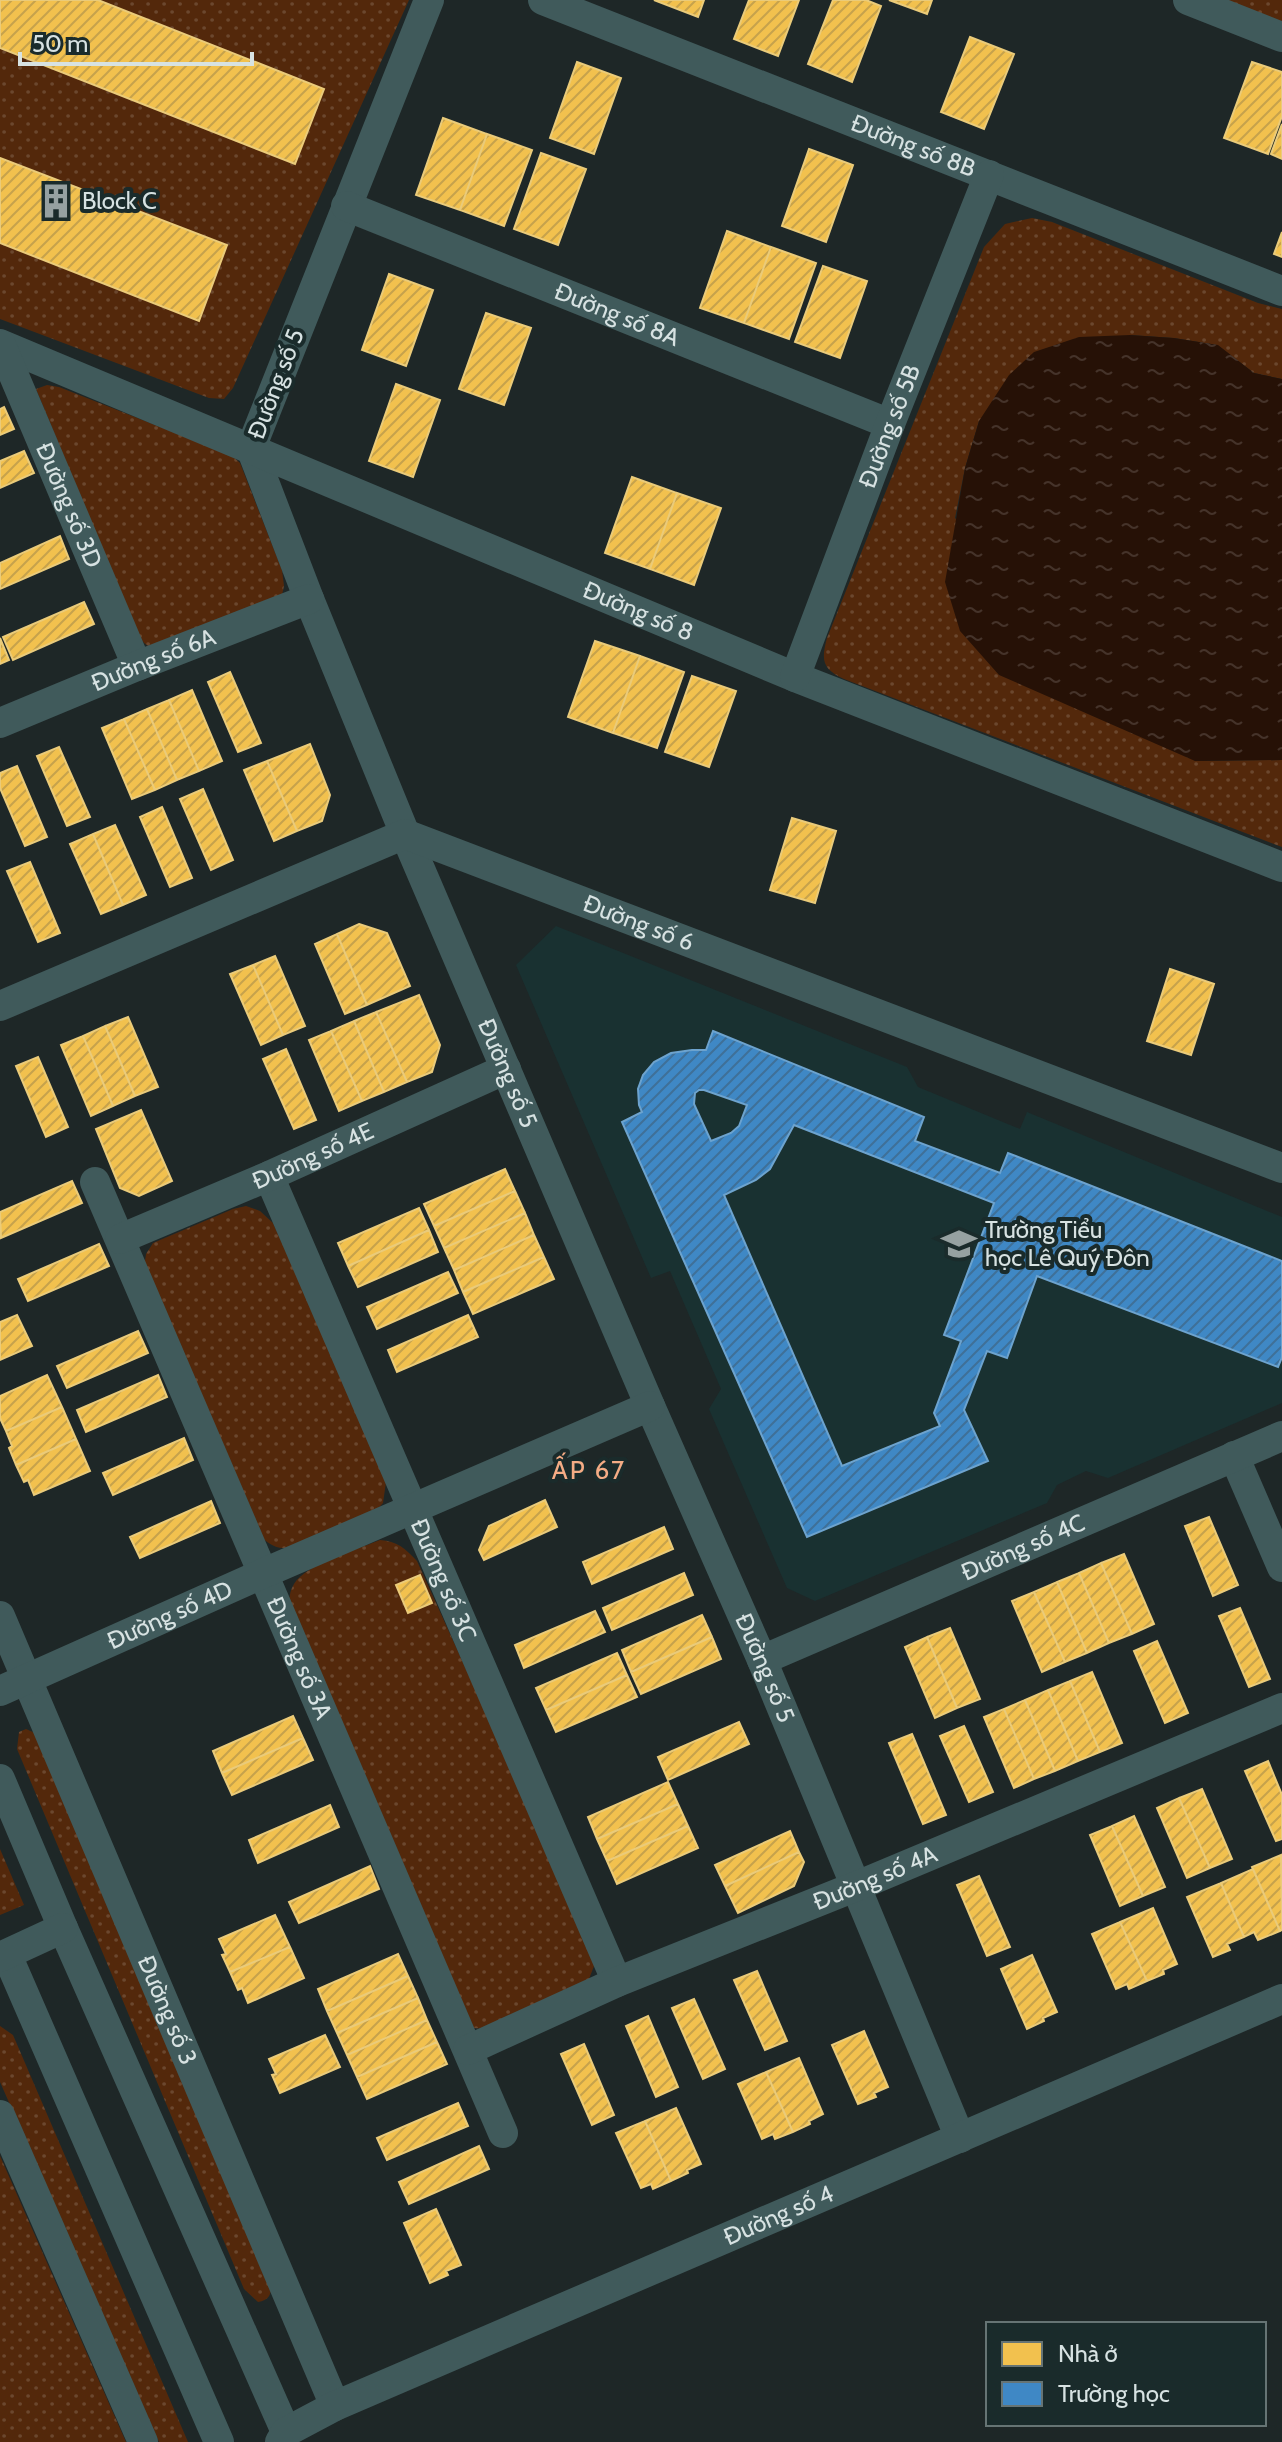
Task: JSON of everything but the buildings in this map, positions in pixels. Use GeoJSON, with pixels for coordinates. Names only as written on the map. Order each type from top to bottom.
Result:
{"type":"FeatureCollection","features":[{"type":"Feature","properties":{"kind":"street","name":"Đường số 5"},"geometry":{"type":"LineString","coordinates":[[429,0],[251,448],[405,834],[762,1660],[960,2138]]}},
{"type":"Feature","properties":{"kind":"street","name":"Đường số 8B"},"geometry":{"type":"LineString","coordinates":[[543,0],[1282,291]]}},
{"type":"Feature","properties":{"kind":"street"},"geometry":{"type":"LineString","coordinates":[[1188,0],[1282,37]]}},
{"type":"Feature","properties":{"kind":"street","name":"Đường số 5B"},"geometry":{"type":"LineString","coordinates":[[795,677],[890,424],[989,175]]}},
{"type":"Feature","properties":{"kind":"street","name":"Đường số 8A"},"geometry":{"type":"LineString","coordinates":[[346,206],[890,424]]}},
{"type":"Feature","properties":{"kind":"street","name":"Đường số 8"},"geometry":{"type":"LineString","coordinates":[[0,344],[795,677],[1282,867]]}},
{"type":"Feature","properties":{"kind":"street","name":"Đường số 3D"},"geometry":{"type":"LineString","coordinates":[[0,344],[137,666]]}},
{"type":"Feature","properties":{"kind":"street","name":"Đường số 6A"},"geometry":{"type":"LineString","coordinates":[[0,723],[309,599]]}},
{"type":"Feature","properties":{"kind":"street"},"geometry":{"type":"LineString","coordinates":[[0,1006],[405,834]]}},
{"type":"Feature","properties":{"kind":"street","name":"Đường số 6"},"geometry":{"type":"LineString","coordinates":[[405,834],[1282,1168]]}},
{"type":"Feature","properties":{"kind":"street","name":"Đường số 4E"},"geometry":{"type":"LineString","coordinates":[[120,1239],[506,1069]]}},
{"type":"Feature","properties":{"kind":"street","name":"Đường số 3C"},"geometry":{"type":"LineString","coordinates":[[269,1176],[617,1982]]}},
{"type":"Feature","properties":{"kind":"street","name":"Đường số 3A"},"geometry":{"type":"LineString","coordinates":[[95,1182],[503,2133]]}},
{"type":"Feature","properties":{"kind":"street","name":"Đường số 4D"},"geometry":{"type":"LineString","coordinates":[[0,1691],[650,1406]]}},
{"type":"Feature","properties":{"kind":"street","name":"Đường số 4C"},"geometry":{"type":"LineString","coordinates":[[762,1660],[1282,1436]]}},
{"type":"Feature","properties":{"kind":"street"},"geometry":{"type":"LineString","coordinates":[[1234,1456],[1282,1567]]}},
{"type":"Feature","properties":{"kind":"street","name":"Đường số 3"},"geometry":{"type":"LineString","coordinates":[[0,1616],[335,2406]]}},
{"type":"Feature","properties":{"kind":"street","name":"Đường số 4A"},"geometry":{"type":"LineString","coordinates":[[468,2050],[617,1982],[857,1886],[1282,1708]]}},
{"type":"Feature","properties":{"kind":"street"},"geometry":{"type":"LineString","coordinates":[[0,1779],[283,2437]]}},
{"type":"Feature","properties":{"kind":"street"},"geometry":{"type":"LineString","coordinates":[[63,1928],[4,1956],[219,2442]]}},
{"type":"Feature","properties":{"kind":"street","name":"Đường số 4"},"geometry":{"type":"LineString","coordinates":[[283,2437],[335,2406],[1282,1999]]}},
{"type":"Feature","properties":{"kind":"street"},"geometry":{"type":"LineString","coordinates":[[0,2115],[143,2442]]}},
{"type":"Feature","properties":{"kind":"shaded area"},"geometry":{"type":"Polygon","coordinates":[[[0,0],[409,0],[233,388],[224,399],[209,398],[0,319],[0,0]]]}},
{"type":"Feature","properties":{"kind":"shaded area"},"geometry":{"type":"Polygon","coordinates":[[[1213,0],[1282,0],[1282,28],[1213,0]]]}},
{"type":"Feature","properties":{"kind":"shaded area"},"geometry":{"type":"Polygon","coordinates":[[[1032,218],[1052,222],[1258,303],[1282,309],[1282,379],[1254,373],[1217,345],[1130,335],[979,421],[955,518],[1195,761],[1282,760],[1282,847],[844,679],[825,663],[827,638],[984,247],[1005,224],[1032,218]]]}},
{"type":"Feature","properties":{"kind":"shaded area"},"geometry":{"type":"Polygon","coordinates":[[[47,385],[231,455],[240,463],[282,570],[282,595],[151,648],[144,643],[137,633],[36,389],[47,385]]]}},
{"type":"Feature","properties":{"kind":"shaded area","name":"Trường Tiểu học Lê Quý Đôn"},"geometry":{"type":"Polygon","coordinates":[[[556,926],[907,1067],[918,1087],[1020,1129],[1027,1112],[1282,1217],[1282,1403],[1108,1478],[1086,1471],[1057,1485],[1047,1503],[815,1601],[787,1588],[709,1409],[721,1389],[670,1271],[651,1278],[516,965],[556,926]]]}},
{"type":"Feature","properties":{"kind":"shaded area"},"geometry":{"type":"Polygon","coordinates":[[[246,1206],[260,1211],[273,1223],[387,1475],[383,1503],[374,1513],[292,1547],[277,1547],[260,1536],[144,1268],[146,1254],[153,1243],[246,1206]]]}},
{"type":"Feature","properties":{"kind":"shaded area"},"geometry":{"type":"Polygon","coordinates":[[[380,1540],[400,1546],[417,1561],[595,1954],[589,1979],[485,2029],[474,2028],[290,1609],[291,1590],[309,1570],[380,1540]]]}},
{"type":"Feature","properties":{"kind":"shaded area"},"geometry":{"type":"Polygon","coordinates":[[[26,1729],[35,1733],[272,2286],[265,2300],[258,2302],[244,2289],[17,1749],[19,1732],[26,1729]]]}},
{"type":"Feature","properties":{"kind":"shaded area"},"geometry":{"type":"Polygon","coordinates":[[[0,1849],[24,1905],[0,1915],[0,1849]]]}},
{"type":"Feature","properties":{"kind":"shaded area"},"geometry":{"type":"Polygon","coordinates":[[[0,2026],[13,2035],[188,2442],[159,2442],[0,2082],[0,2026]]]}},
{"type":"Feature","properties":{"kind":"shaded area"},"geometry":{"type":"Polygon","coordinates":[[[0,2156],[126,2442],[0,2442],[0,2156]]]}},
{"type":"Feature","properties":{"kind":"water"},"geometry":{"type":"Polygon","coordinates":[[[1130,335],[1218,345],[1254,373],[1282,379],[1282,760],[1195,761],[999,675],[960,631],[945,582],[965,468],[979,421],[1009,375],[1034,352],[1079,337],[1130,335]]]}},
{"type":"Feature","properties":{"kind":"place","name":"Block C"},"geometry":{"type":"Point","coordinates":[56,201]}},
{"type":"Feature","properties":{"kind":"place","name":"Trường Tiểu học Lê Quý Đôn"},"geometry":{"type":"Point","coordinates":[959,1244]}},
{"type":"Feature","properties":{"kind":"district","name":"ẤP 67"},"geometry":{"type":"Point","coordinates":[589,1470]}}]}
